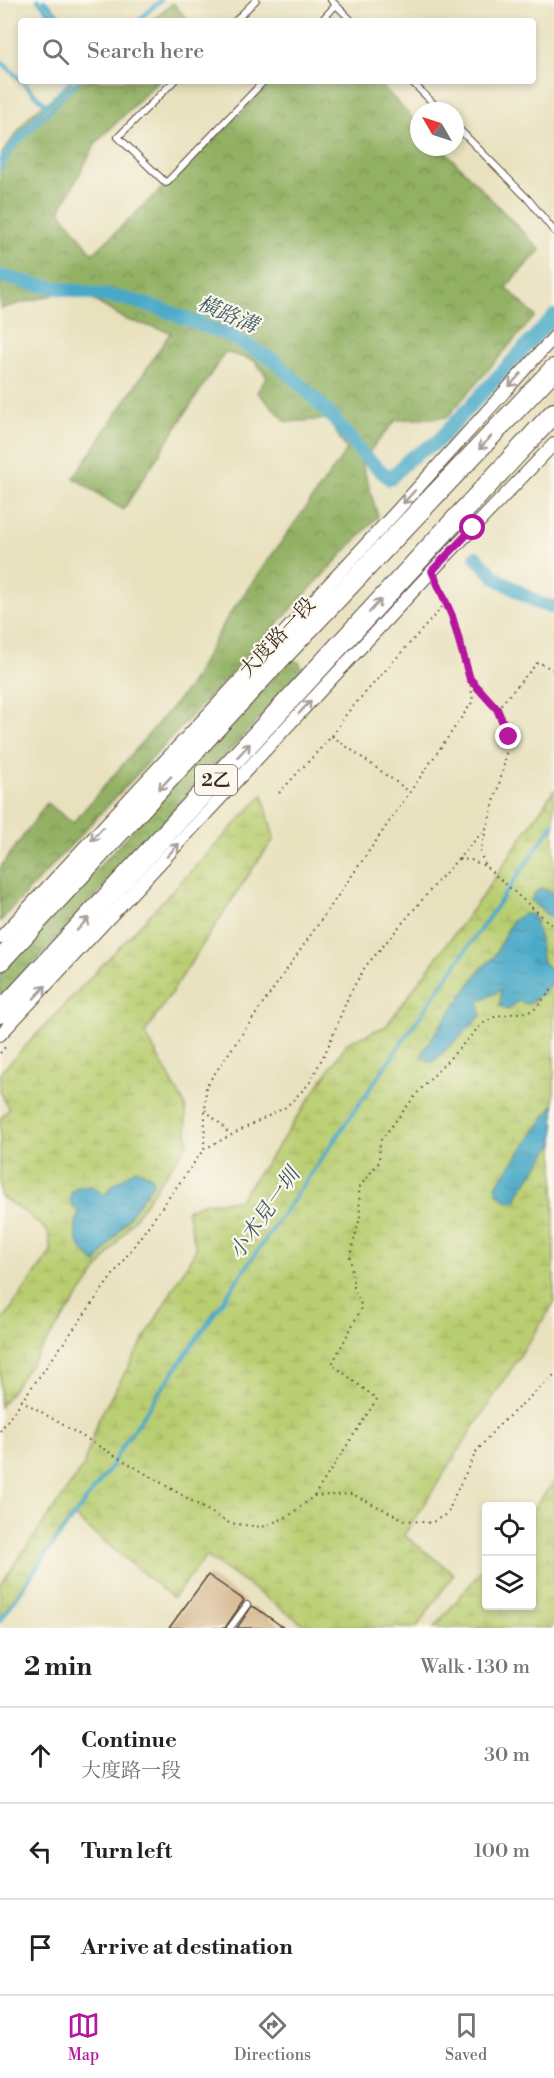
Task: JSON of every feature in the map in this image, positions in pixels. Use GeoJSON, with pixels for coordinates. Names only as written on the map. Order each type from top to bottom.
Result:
{"type":"FeatureCollection","features":[{"type":"Feature","properties":{"kind":"main road","name":"大度路一段"},"geometry":{"type":"LineString","coordinates":[[0,961],[269,670],[430,487],[554,369]]}},
{"type":"Feature","properties":{"kind":"main road","name":"2乙"},"geometry":{"type":"LineString","coordinates":[[0,1013],[278,713],[466,521],[554,413]]}},
{"type":"Feature","properties":{"kind":"street","name":"大度路一段"},"geometry":{"type":"LineString","coordinates":[[430,487],[554,337]]}},
{"type":"Feature","properties":{"kind":"street"},"geometry":{"type":"LineString","coordinates":[[466,521],[554,444]]}},
{"type":"Feature","properties":{"kind":"street","name":"大度路一段"},"geometry":{"type":"LineString","coordinates":[[0,938],[400,520]]}},
{"type":"Feature","properties":{"kind":"street"},"geometry":{"type":"LineString","coordinates":[[0,1035],[432,571],[438,551]]}},
{"type":"Feature","properties":{"kind":"lane"},"geometry":{"type":"LineString","coordinates":[[238,18],[256,0]]}},
{"type":"Feature","properties":{"kind":"lane"},"geometry":{"type":"LineString","coordinates":[[323,18],[333,3],[349,18]]}},
{"type":"Feature","properties":{"kind":"lane"},"geometry":{"type":"LineString","coordinates":[[171,84],[118,137],[166,183],[261,84]]}},
{"type":"Feature","properties":{"kind":"lane"},"geometry":{"type":"LineString","coordinates":[[414,84],[432,102]]}},
{"type":"Feature","properties":{"kind":"lane"},"geometry":{"type":"LineString","coordinates":[[464,134],[528,199],[554,231]]}},
{"type":"Feature","properties":{"kind":"lane"},"geometry":{"type":"LineString","coordinates":[[230,1628],[247,1605]]}},
{"type":"Feature","properties":{"kind":"path"},"geometry":{"type":"LineString","coordinates":[[204,1149],[206,1086],[473,701],[470,679],[452,616],[432,571]]}},
{"type":"Feature","properties":{"kind":"path"},"geometry":{"type":"LineString","coordinates":[[279,793],[332,736],[347,713],[446,604]]}},
{"type":"Feature","properties":{"kind":"path"},"geometry":{"type":"LineString","coordinates":[[497,709],[538,662],[554,670]]}},
{"type":"Feature","properties":{"kind":"path"},"geometry":{"type":"LineString","coordinates":[[470,679],[497,709],[509,737],[503,770],[480,852],[485,866]]}},
{"type":"Feature","properties":{"kind":"path"},"geometry":{"type":"LineString","coordinates":[[332,736],[410,792]]}},
{"type":"Feature","properties":{"kind":"path"},"geometry":{"type":"LineString","coordinates":[[0,1431],[204,1149],[286,1107],[309,1084],[328,1047],[349,995],[365,967],[488,826]]}},
{"type":"Feature","properties":{"kind":"path"},"geometry":{"type":"LineString","coordinates":[[459,859],[471,860],[485,866],[554,927]]}},
{"type":"Feature","properties":{"kind":"path"},"geometry":{"type":"LineString","coordinates":[[21,1400],[229,1523],[262,1527],[289,1516],[314,1496],[377,1398],[332,1364],[362,1307],[354,1287],[350,1256],[360,1218],[359,1188],[380,1162],[380,1141],[419,1091],[482,1024],[496,1016],[533,1011],[554,987]]}},
{"type":"Feature","properties":{"kind":"path"},"geometry":{"type":"LineString","coordinates":[[204,1110],[226,1129],[228,1137]]}},
{"type":"Feature","properties":{"kind":"path"},"geometry":{"type":"LineString","coordinates":[[314,1496],[352,1494],[405,1520],[431,1523],[448,1513],[454,1495],[476,1452],[496,1428],[554,1375]]}},
{"type":"Feature","properties":{"kind":"green space"},"geometry":{"type":"Polygon","coordinates":[[[173,3],[186,18],[156,18],[173,3]]]}},
{"type":"Feature","properties":{"kind":"green space"},"geometry":{"type":"Polygon","coordinates":[[[73,84],[155,84],[96,143],[60,211],[93,254],[271,84],[380,84],[410,116],[410,156],[450,156],[540,250],[506,287],[535,316],[447,417],[396,420],[361,461],[378,516],[0,921],[0,868],[47,803],[73,823],[189,687],[227,618],[347,450],[328,419],[287,422],[257,392],[267,377],[255,361],[225,352],[123,510],[74,478],[171,332],[127,320],[74,289],[0,309],[0,156],[31,114],[73,84]]]}},
{"type":"Feature","properties":{"kind":"green space"},"geometry":{"type":"Polygon","coordinates":[[[291,659],[300,663],[302,672],[0,1000],[0,974],[291,659]]]}},
{"type":"Feature","properties":{"kind":"green space"},"geometry":{"type":"Polygon","coordinates":[[[554,790],[554,1303],[404,1535],[454,1574],[416,1628],[309,1628],[206,1556],[173,1598],[72,1515],[0,1618],[0,1585],[83,1467],[99,1418],[196,1249],[187,1210],[203,1203],[239,1200],[347,1043],[386,1026],[483,895],[554,790]]]}},
{"type":"Feature","properties":{"kind":"green space"},"geometry":{"type":"Polygon","coordinates":[[[263,795],[274,839],[145,1033],[185,1105],[188,1143],[0,1407],[0,1324],[51,1252],[48,1232],[29,1215],[0,1196],[0,1119],[9,1109],[0,1091],[0,1073],[263,795]]]}},
{"type":"Feature","properties":{"kind":"green space"},"geometry":{"type":"Polygon","coordinates":[[[554,1482],[554,1624],[551,1628],[434,1628],[482,1570],[482,1610],[536,1610],[536,1505],[554,1482]]]}},
{"type":"Feature","properties":{"kind":"water"},"geometry":{"type":"Polygon","coordinates":[[[541,888],[554,894],[554,920],[531,901],[541,888]]]}},
{"type":"Feature","properties":{"kind":"water"},"geometry":{"type":"Polygon","coordinates":[[[523,914],[530,914],[536,920],[543,961],[554,971],[549,986],[541,995],[527,1004],[518,1001],[508,1010],[500,1006],[501,990],[479,1001],[481,1016],[433,1062],[422,1057],[425,1048],[480,970],[494,957],[512,921],[523,914]]]}},
{"type":"Feature","properties":{"kind":"water"},"geometry":{"type":"Polygon","coordinates":[[[554,1104],[554,1143],[518,1194],[517,1200],[513,1202],[506,1200],[497,1193],[496,1186],[554,1104]]]}},
{"type":"Feature","properties":{"kind":"water"},"geometry":{"type":"Polygon","coordinates":[[[136,1169],[151,1176],[153,1183],[96,1263],[84,1252],[77,1240],[76,1228],[79,1212],[72,1205],[70,1199],[72,1193],[76,1188],[89,1186],[103,1196],[112,1186],[136,1169]]]}},
{"type":"Feature","properties":{"kind":"building"},"geometry":{"type":"Polygon","coordinates":[[[208,1575],[244,1600],[225,1628],[169,1628],[208,1575]]]}},
{"type":"Feature","properties":{"kind":"building"},"geometry":{"type":"Polygon","coordinates":[[[252,1606],[256,1608],[284,1628],[237,1628],[252,1606]]]}},
{"type":"Feature","properties":{"kind":"waterway"},"geometry":{"type":"LineString","coordinates":[[38,0],[54,18]]}},
{"type":"Feature","properties":{"kind":"waterway"},"geometry":{"type":"LineString","coordinates":[[44,0],[61,18]]}},
{"type":"Feature","properties":{"kind":"waterway"},"geometry":{"type":"LineString","coordinates":[[141,18],[161,0]]}},
{"type":"Feature","properties":{"kind":"waterway"},"geometry":{"type":"LineString","coordinates":[[0,60],[18,78]]}},
{"type":"Feature","properties":{"kind":"waterway"},"geometry":{"type":"LineString","coordinates":[[25,84],[46,105]]}},
{"type":"Feature","properties":{"kind":"waterway"},"geometry":{"type":"LineString","coordinates":[[0,161],[33,119],[68,84]]}},
{"type":"Feature","properties":{"kind":"waterway"},"geometry":{"type":"LineString","coordinates":[[0,169],[14,147],[76,84]]}},
{"type":"Feature","properties":{"kind":"waterway","name":"橫路溝"},"geometry":{"type":"LineString","coordinates":[[0,276],[38,285],[126,299],[159,308],[230,336],[272,359],[304,388],[337,422],[363,455],[390,479],[409,459],[437,442],[554,316]]}},
{"type":"Feature","properties":{"kind":"waterway"},"geometry":{"type":"LineString","coordinates":[[476,557],[496,578],[540,604],[554,607]]}},
{"type":"Feature","properties":{"kind":"waterway","name":"小木見一圳"},"geometry":{"type":"LineString","coordinates":[[0,1621],[48,1551],[108,1471],[125,1442],[554,823]]}},
{"type":"Feature","properties":{"kind":"route"},"geometry":{"type":"LineString","coordinates":[[473,528],[432,571],[452,616],[470,679],[497,709],[509,737]]}}]}
